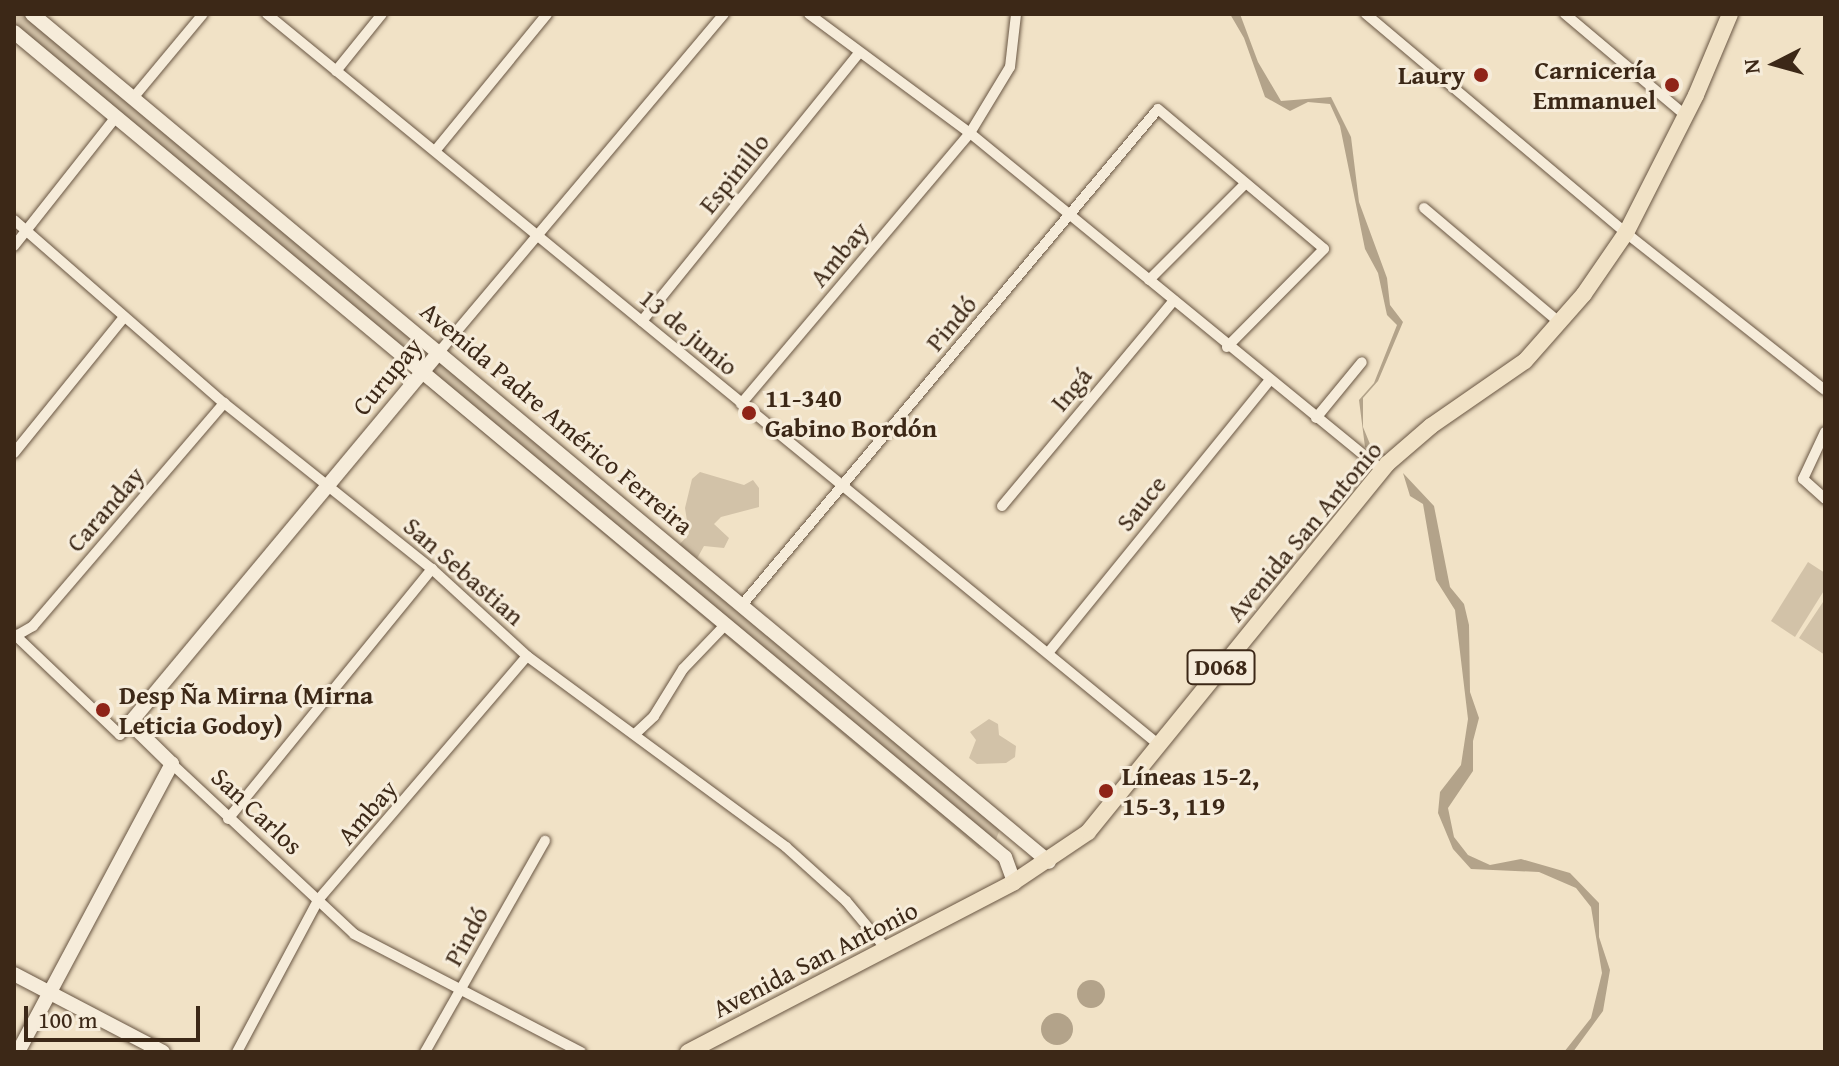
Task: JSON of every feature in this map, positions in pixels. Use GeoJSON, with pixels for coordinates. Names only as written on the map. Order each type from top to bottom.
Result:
{"type":"FeatureCollection","features":[{"type":"Feature","properties":{"kind":"main road","name":"Avenida San Antonio"},"geometry":{"type":"LineString","coordinates":[[688,1052],[1014,882],[1049,862],[1088,832],[1390,463],[1498,384],[1560,323],[1626,233],[1686,116],[1730,14]]}},
{"type":"Feature","properties":{"kind":"street","name":"Avenida Padre Américo Ferreira"},"geometry":{"type":"LineString","coordinates":[[32,14],[440,351],[1049,862]]}},
{"type":"Feature","properties":{"kind":"street"},"geometry":{"type":"LineString","coordinates":[[133,98],[203,14]]}},
{"type":"Feature","properties":{"kind":"street","name":"13 de junio"},"geometry":{"type":"LineString","coordinates":[[267,14],[841,488],[1158,744]]}},
{"type":"Feature","properties":{"kind":"street"},"geometry":{"type":"LineString","coordinates":[[336,71],[382,14]]}},
{"type":"Feature","properties":{"kind":"street"},"geometry":{"type":"LineString","coordinates":[[435,151],[547,14]]}},
{"type":"Feature","properties":{"kind":"street","name":"Curupay"},"geometry":{"type":"LineString","coordinates":[[125,729],[724,14]]}},
{"type":"Feature","properties":{"kind":"street"},"geometry":{"type":"LineString","coordinates":[[809,14],[970,133],[1316,418],[1390,463]]}},
{"type":"Feature","properties":{"kind":"street","name":"Ambay"},"geometry":{"type":"LineString","coordinates":[[741,404],[970,133],[1010,67],[1016,14]]}},
{"type":"Feature","properties":{"kind":"street"},"geometry":{"type":"LineString","coordinates":[[1366,14],[1626,233],[1825,390]]}},
{"type":"Feature","properties":{"kind":"street"},"geometry":{"type":"LineString","coordinates":[[1378,23],[1386,14]]}},
{"type":"Feature","properties":{"kind":"street"},"geometry":{"type":"LineString","coordinates":[[1565,14],[1686,116]]}},
{"type":"Feature","properties":{"kind":"street","name":"Avenida Padre Américo Ferreira"},"geometry":{"type":"LineString","coordinates":[[14,32],[1005,857]]}},
{"type":"Feature","properties":{"kind":"street","name":"Espinillo"},"geometry":{"type":"LineString","coordinates":[[642,321],[859,53]]}},
{"type":"Feature","properties":{"kind":"street","name":"Pindó"},"geometry":{"type":"LineString","coordinates":[[742,605],[1158,109],[1245,184]]}},
{"type":"Feature","properties":{"kind":"street"},"geometry":{"type":"LineString","coordinates":[[14,246],[115,118]]}},
{"type":"Feature","properties":{"kind":"street"},"geometry":{"type":"LineString","coordinates":[[1149,280],[1245,184],[1324,249],[1227,347]]}},
{"type":"Feature","properties":{"kind":"street"},"geometry":{"type":"LineString","coordinates":[[1424,208],[1560,323]]}},
{"type":"Feature","properties":{"kind":"street","name":"San Sebastian"},"geometry":{"type":"LineString","coordinates":[[14,220],[224,403],[432,569],[527,656],[786,847],[846,901],[887,950]]}},
{"type":"Feature","properties":{"kind":"street","name":"Ingá"},"geometry":{"type":"LineString","coordinates":[[1002,506],[1174,300]]}},
{"type":"Feature","properties":{"kind":"street"},"geometry":{"type":"LineString","coordinates":[[14,453],[124,317]]}},
{"type":"Feature","properties":{"kind":"street"},"geometry":{"type":"LineString","coordinates":[[1316,418],[1362,362]]}},
{"type":"Feature","properties":{"kind":"street","name":"Sauce"},"geometry":{"type":"LineString","coordinates":[[1048,653],[1269,381]]}},
{"type":"Feature","properties":{"kind":"street","name":"Caranday"},"geometry":{"type":"LineString","coordinates":[[15,635],[50,607],[224,403]]}},
{"type":"Feature","properties":{"kind":"street"},"geometry":{"type":"LineString","coordinates":[[1825,432],[1803,479],[1825,499]]}},
{"type":"Feature","properties":{"kind":"street"},"geometry":{"type":"LineString","coordinates":[[228,819],[432,569]]}},
{"type":"Feature","properties":{"kind":"street"},"geometry":{"type":"LineString","coordinates":[[635,734],[654,716],[683,669],[726,624]]}},
{"type":"Feature","properties":{"kind":"street","name":"San Carlos"},"geometry":{"type":"LineString","coordinates":[[15,635],[125,729],[172,764],[354,934],[581,1052]]}},
{"type":"Feature","properties":{"kind":"street","name":"Ambay"},"geometry":{"type":"LineString","coordinates":[[237,1052],[318,900],[527,656]]}},
{"type":"Feature","properties":{"kind":"street"},"geometry":{"type":"LineString","coordinates":[[18,1052],[172,764]]}},
{"type":"Feature","properties":{"kind":"street","name":"Pindó"},"geometry":{"type":"LineString","coordinates":[[425,1052],[545,841]]}},
{"type":"Feature","properties":{"kind":"street"},"geometry":{"type":"LineString","coordinates":[[1014,882],[1005,857],[1022,842]]}},
{"type":"Feature","properties":{"kind":"street"},"geometry":{"type":"LineString","coordinates":[[14,974],[163,1052]]}},
{"type":"Feature","properties":{"kind":"shaded area"},"geometry":{"type":"Polygon","coordinates":[[[14,14],[27,14],[433,355],[413,373],[14,37],[14,14]]]}},
{"type":"Feature","properties":{"kind":"shaded area"},"geometry":{"type":"Polygon","coordinates":[[[1230,14],[1240,14],[1258,62],[1281,101],[1331,97],[1351,137],[1359,202],[1387,278],[1390,305],[1403,322],[1378,381],[1363,398],[1363,427],[1370,444],[1388,456],[1385,460],[1365,447],[1359,400],[1374,383],[1397,325],[1387,315],[1378,273],[1365,249],[1340,126],[1330,104],[1308,102],[1290,111],[1265,97],[1244,38],[1230,14]]]}},
{"type":"Feature","properties":{"kind":"shaded area"},"geometry":{"type":"Polygon","coordinates":[[[440,362],[678,546],[689,534],[685,508],[692,479],[700,472],[744,485],[753,480],[759,488],[759,507],[721,517],[714,524],[729,538],[724,548],[704,546],[694,564],[1000,829],[994,845],[979,849],[427,386],[426,377],[440,362]]]}},
{"type":"Feature","properties":{"kind":"shaded area"},"geometry":{"type":"Polygon","coordinates":[[[1403,473],[1434,506],[1450,587],[1464,604],[1469,625],[1470,692],[1479,718],[1473,741],[1473,771],[1448,808],[1454,837],[1468,855],[1490,865],[1521,859],[1570,873],[1599,903],[1599,937],[1610,970],[1603,1011],[1573,1052],[1564,1052],[1591,1018],[1602,973],[1591,907],[1576,888],[1539,872],[1471,869],[1453,849],[1438,813],[1440,792],[1461,765],[1468,719],[1455,610],[1436,580],[1423,504],[1410,496],[1403,473]]]}},
{"type":"Feature","properties":{"kind":"shaded area"},"geometry":{"type":"Polygon","coordinates":[[[1808,562],[1825,573],[1825,589],[1795,637],[1771,621],[1808,562]]]}},
{"type":"Feature","properties":{"kind":"shaded area"},"geometry":{"type":"Polygon","coordinates":[[[1825,599],[1825,655],[1799,638],[1825,599]]]}},
{"type":"Feature","properties":{"kind":"shaded area"},"geometry":{"type":"Polygon","coordinates":[[[989,719],[998,724],[999,735],[1016,746],[1015,757],[1006,763],[977,764],[969,758],[976,740],[970,732],[989,719]]]}},
{"type":"Feature","properties":{"kind":"shaded area"},"geometry":{"type":"Polygon","coordinates":[[[1091,980],[1101,984],[1105,994],[1101,1004],[1091,1008],[1081,1004],[1077,994],[1081,984],[1091,980]]]}},
{"type":"Feature","properties":{"kind":"shaded area"},"geometry":{"type":"Polygon","coordinates":[[[1057,1013],[1068,1018],[1073,1029],[1068,1040],[1057,1045],[1046,1040],[1041,1029],[1046,1018],[1057,1013]]]}},
{"type":"Feature","properties":{"kind":"place","name":"Laury"},"geometry":{"type":"Point","coordinates":[1481,75]}},
{"type":"Feature","properties":{"kind":"place","name":"Carnicería Emmanuel"},"geometry":{"type":"Point","coordinates":[1672,85]}},
{"type":"Feature","properties":{"kind":"place","name":"11-340 Gabino Bordón"},"geometry":{"type":"Point","coordinates":[749,413]}},
{"type":"Feature","properties":{"kind":"place","name":"Desp Ña Mirna (Mirna Leticia Godoy)"},"geometry":{"type":"Point","coordinates":[103,710]}},
{"type":"Feature","properties":{"kind":"place","name":"Líneas 15-2, 15-3, 119"},"geometry":{"type":"Point","coordinates":[1106,791]}}]}
